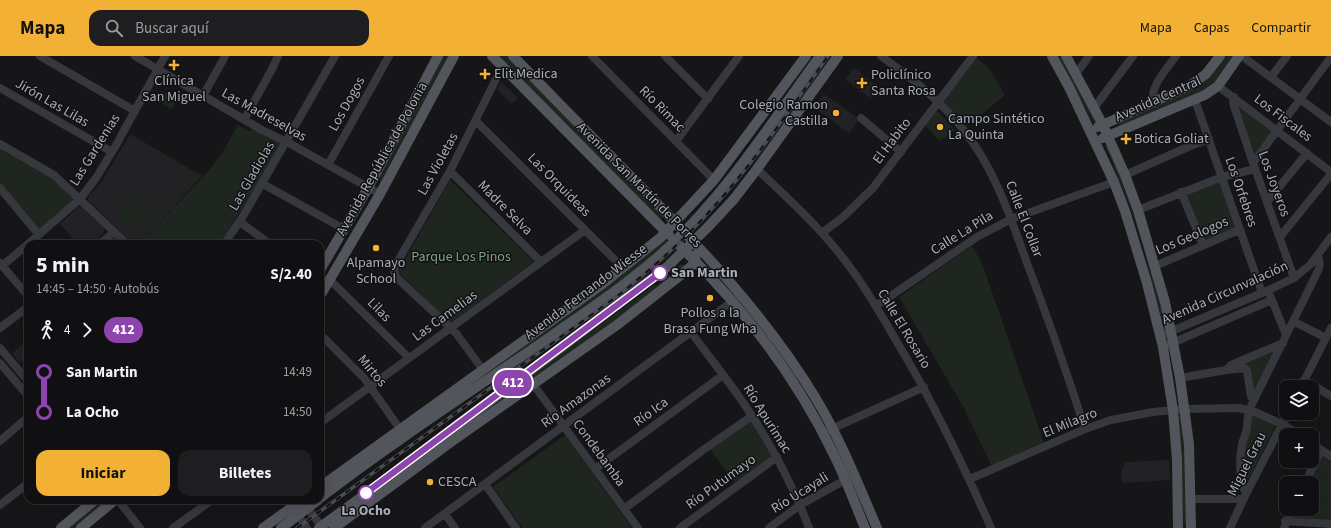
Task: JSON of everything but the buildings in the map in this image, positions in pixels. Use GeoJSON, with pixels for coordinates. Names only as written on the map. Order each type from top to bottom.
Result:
{"type":"FeatureCollection","features":[{"type":"Feature","properties":{"kind":"main road","name":"Avenida República de Polonia"},"geometry":{"type":"LineString","coordinates":[[324,263],[368,188],[438,56]]}},
{"type":"Feature","properties":{"kind":"main road","name":"Avenida República de Polonia"},"geometry":{"type":"LineString","coordinates":[[324,290],[380,194],[454,56]]}},
{"type":"Feature","properties":{"kind":"main road","name":"Avenida San Martín de Porres"},"geometry":{"type":"LineString","coordinates":[[492,56],[696,262],[747,319],[782,367],[823,433],[865,528]]}},
{"type":"Feature","properties":{"kind":"main road","name":"Avenida San Martín de Porres"},"geometry":{"type":"LineString","coordinates":[[513,56],[694,240],[772,334],[801,375],[833,429],[853,472],[876,528]]}},
{"type":"Feature","properties":{"kind":"main road","name":"Avenida Fernando Wiesse"},"geometry":{"type":"LineString","coordinates":[[324,484],[623,268],[665,231],[714,180],[806,56]]}},
{"type":"Feature","properties":{"kind":"main road","name":"Avenida Fernando Wiesse"},"geometry":{"type":"LineString","coordinates":[[324,495],[437,414],[611,295],[675,241],[707,208],[733,177],[820,56]]}},
{"type":"Feature","properties":{"kind":"main road","name":"Avenida Fernando Wiesse"},"geometry":{"type":"LineString","coordinates":[[321,527],[422,453],[525,373],[667,267],[734,198],[757,169],[838,56]]}},
{"type":"Feature","properties":{"kind":"main road"},"geometry":{"type":"LineString","coordinates":[[1052,56],[1091,130],[1114,182],[1125,211],[1147,283],[1163,347],[1173,410],[1177,460],[1178,528]]}},
{"type":"Feature","properties":{"kind":"main road"},"geometry":{"type":"LineString","coordinates":[[1066,56],[1104,125],[1125,175],[1138,210],[1166,302],[1180,378],[1189,444],[1192,528]]}},
{"type":"Feature","properties":{"kind":"main road","name":"Avenida Central"},"geometry":{"type":"LineString","coordinates":[[1091,130],[1153,103],[1198,80],[1206,74],[1220,56]]}},
{"type":"Feature","properties":{"kind":"main road","name":"Avenida Central"},"geometry":{"type":"LineString","coordinates":[[1096,142],[1196,100],[1218,86],[1241,56]]}},
{"type":"Feature","properties":{"kind":"main road"},"geometry":{"type":"LineString","coordinates":[[334,528],[617,325],[678,278],[696,262],[694,240]]}},
{"type":"Feature","properties":{"kind":"main road"},"geometry":{"type":"LineString","coordinates":[[705,272],[714,264]]}},
{"type":"Feature","properties":{"kind":"main road"},"geometry":{"type":"LineString","coordinates":[[61,528],[90,504]]}},
{"type":"Feature","properties":{"kind":"main road"},"geometry":{"type":"LineString","coordinates":[[81,528],[110,504]]}},
{"type":"Feature","properties":{"kind":"main road","name":"Avenida Fernando Wiesse"},"geometry":{"type":"LineString","coordinates":[[282,528],[302,504]]}},
{"type":"Feature","properties":{"kind":"main road","name":"Avenida Fernando Wiesse"},"geometry":{"type":"LineString","coordinates":[[264,528],[295,511]]}},
{"type":"Feature","properties":{"kind":"street"},"geometry":{"type":"LineString","coordinates":[[40,56],[135,111]]}},
{"type":"Feature","properties":{"kind":"street","name":"Las Madreselvas"},"geometry":{"type":"LineString","coordinates":[[135,56],[244,120],[287,142],[380,194]]}},
{"type":"Feature","properties":{"kind":"street","name":"Las Gardenias"},"geometry":{"type":"LineString","coordinates":[[33,240],[80,199],[96,178],[165,56]]}},
{"type":"Feature","properties":{"kind":"street"},"geometry":{"type":"LineString","coordinates":[[203,96],[225,56]]}},
{"type":"Feature","properties":{"kind":"street"},"geometry":{"type":"LineString","coordinates":[[244,120],[278,56]]}},
{"type":"Feature","properties":{"kind":"street","name":"Las Gladiolas"},"geometry":{"type":"LineString","coordinates":[[227,240],[240,222],[287,142],[335,56]]}},
{"type":"Feature","properties":{"kind":"street","name":"Los Dogos"},"geometry":{"type":"LineString","coordinates":[[328,165],[389,56]]}},
{"type":"Feature","properties":{"kind":"street","name":"Río Rimac"},"geometry":{"type":"LineString","coordinates":[[592,56],[714,180]]}},
{"type":"Feature","properties":{"kind":"street"},"geometry":{"type":"LineString","coordinates":[[665,56],[708,99]]}},
{"type":"Feature","properties":{"kind":"street","name":"Calle El Collar"},"geometry":{"type":"LineString","coordinates":[[881,56],[938,101],[962,128],[987,165],[1000,192],[1066,370],[1085,429]]}},
{"type":"Feature","properties":{"kind":"street","name":"El Habito"},"geometry":{"type":"LineString","coordinates":[[822,233],[843,217],[873,188],[972,56]]}},
{"type":"Feature","properties":{"kind":"street"},"geometry":{"type":"LineString","coordinates":[[1076,74],[1090,56]]}},
{"type":"Feature","properties":{"kind":"street"},"geometry":{"type":"LineString","coordinates":[[1094,108],[1133,56]]}},
{"type":"Feature","properties":{"kind":"street"},"geometry":{"type":"LineString","coordinates":[[1153,103],[1152,96],[1154,89],[1176,56]]}},
{"type":"Feature","properties":{"kind":"street"},"geometry":{"type":"LineString","coordinates":[[1241,56],[1300,99],[1330,118]]}},
{"type":"Feature","properties":{"kind":"street"},"geometry":{"type":"LineString","coordinates":[[1271,77],[1287,56]]}},
{"type":"Feature","properties":{"kind":"street"},"geometry":{"type":"LineString","coordinates":[[676,141],[708,99],[737,57]]}},
{"type":"Feature","properties":{"kind":"street"},"geometry":{"type":"LineString","coordinates":[[1138,210],[1181,192],[1254,166],[1331,57]]}},
{"type":"Feature","properties":{"kind":"street","name":"Las Violetas"},"geometry":{"type":"LineString","coordinates":[[450,328],[396,276],[394,271],[395,266],[450,171],[502,67]]}},
{"type":"Feature","properties":{"kind":"street","name":"Los Fiscales"},"geometry":{"type":"LineString","coordinates":[[1218,86],[1278,130],[1331,173]]}},
{"type":"Feature","properties":{"kind":"street","name":"Jirón Las Lilas"},"geometry":{"type":"LineString","coordinates":[[0,88],[112,152]]}},
{"type":"Feature","properties":{"kind":"street","name":"Los Joyeros"},"geometry":{"type":"LineString","coordinates":[[1234,98],[1233,103],[1294,278]]}},
{"type":"Feature","properties":{"kind":"street","name":"Los Orfebres"},"geometry":{"type":"LineString","coordinates":[[1196,100],[1240,230],[1265,292],[1272,300],[1285,339]]}},
{"type":"Feature","properties":{"kind":"street"},"geometry":{"type":"LineString","coordinates":[[861,118],[901,152]]}},
{"type":"Feature","properties":{"kind":"street","name":"Las Orquideas"},"geometry":{"type":"LineString","coordinates":[[476,121],[623,268]]}},
{"type":"Feature","properties":{"kind":"street"},"geometry":{"type":"LineString","coordinates":[[1125,175],[1209,139]]}},
{"type":"Feature","properties":{"kind":"street"},"geometry":{"type":"LineString","coordinates":[[0,144],[54,175],[123,240]]}},
{"type":"Feature","properties":{"kind":"street"},"geometry":{"type":"LineString","coordinates":[[1267,202],[1307,153]]}},
{"type":"Feature","properties":{"kind":"street","name":"Calle El Rosario"},"geometry":{"type":"LineString","coordinates":[[757,169],[799,208],[822,233],[852,270],[876,306],[924,387],[970,479],[991,528]]}},
{"type":"Feature","properties":{"kind":"street","name":"Madre Selva"},"geometry":{"type":"LineString","coordinates":[[450,171],[541,262]]}},
{"type":"Feature","properties":{"kind":"street"},"geometry":{"type":"LineString","coordinates":[[1280,237],[1331,173]]}},
{"type":"Feature","properties":{"kind":"street","name":"Calle La Pila"},"geometry":{"type":"LineString","coordinates":[[876,306],[976,237],[1010,219],[1114,182]]}},
{"type":"Feature","properties":{"kind":"street"},"geometry":{"type":"LineString","coordinates":[[262,184],[344,229]]}},
{"type":"Feature","properties":{"kind":"street"},"geometry":{"type":"LineString","coordinates":[[0,188],[39,235]]}},
{"type":"Feature","properties":{"kind":"street"},"geometry":{"type":"LineString","coordinates":[[1181,192],[1204,245]]}},
{"type":"Feature","properties":{"kind":"street"},"geometry":{"type":"LineString","coordinates":[[240,222],[265,240]]}},
{"type":"Feature","properties":{"kind":"street","name":"Las Camelias"},"geometry":{"type":"LineString","coordinates":[[324,420],[585,230]]}},
{"type":"Feature","properties":{"kind":"street","name":"Los Geologos"},"geometry":{"type":"LineString","coordinates":[[1155,266],[1240,230]]}},
{"type":"Feature","properties":{"kind":"street"},"geometry":{"type":"LineString","coordinates":[[105,240],[114,232]]}},
{"type":"Feature","properties":{"kind":"street","name":"Avenida Circunvalación"},"geometry":{"type":"LineString","coordinates":[[1160,336],[1265,292],[1294,278],[1318,256],[1331,237]]}},
{"type":"Feature","properties":{"kind":"street","name":"Las Gardenias"},"geometry":{"type":"LineString","coordinates":[[1,264],[24,247]]}},
{"type":"Feature","properties":{"kind":"street"},"geometry":{"type":"LineString","coordinates":[[1191,499],[1244,497],[1240,463],[1249,410],[1320,267],[1320,260],[1318,256]]}},
{"type":"Feature","properties":{"kind":"street"},"geometry":{"type":"LineString","coordinates":[[1,264],[24,291]]}},
{"type":"Feature","properties":{"kind":"street","name":"Lilas"},"geometry":{"type":"LineString","coordinates":[[330,280],[409,358]]}},
{"type":"Feature","properties":{"kind":"street","name":"Río Amazonas"},"geometry":{"type":"LineString","coordinates":[[426,528],[741,295]]}},
{"type":"Feature","properties":{"kind":"street","name":"Avenida Circunvalación"},"geometry":{"type":"LineString","coordinates":[[1163,347],[1272,300]]}},
{"type":"Feature","properties":{"kind":"street"},"geometry":{"type":"LineString","coordinates":[[0,328],[24,309]]}},
{"type":"Feature","properties":{"kind":"street"},"geometry":{"type":"LineString","coordinates":[[1293,322],[1326,338]]}},
{"type":"Feature","properties":{"kind":"street"},"geometry":{"type":"LineString","coordinates":[[450,328],[456,333],[483,370]]}},
{"type":"Feature","properties":{"kind":"street"},"geometry":{"type":"LineString","coordinates":[[1304,380],[1331,328]]}},
{"type":"Feature","properties":{"kind":"street","name":"Río Apurimac"},"geometry":{"type":"LineString","coordinates":[[691,332],[752,416],[777,458],[809,528]]}},
{"type":"Feature","properties":{"kind":"street","name":"Mirtos"},"geometry":{"type":"LineString","coordinates":[[324,338],[364,378],[400,429]]}},
{"type":"Feature","properties":{"kind":"street"},"geometry":{"type":"LineString","coordinates":[[1226,370],[1232,365],[1285,339]]}},
{"type":"Feature","properties":{"kind":"street"},"geometry":{"type":"LineString","coordinates":[[0,348],[24,376]]}},
{"type":"Feature","properties":{"kind":"street"},"geometry":{"type":"LineString","coordinates":[[0,363],[3,372],[24,392]]}},
{"type":"Feature","properties":{"kind":"street"},"geometry":{"type":"LineString","coordinates":[[3,372],[13,364]]}},
{"type":"Feature","properties":{"kind":"street"},"geometry":{"type":"LineString","coordinates":[[1180,378],[1245,368],[1254,400]]}},
{"type":"Feature","properties":{"kind":"street","name":"Condebamba"},"geometry":{"type":"LineString","coordinates":[[525,373],[638,528]]}},
{"type":"Feature","properties":{"kind":"street","name":"Río Ica"},"geometry":{"type":"LineString","coordinates":[[595,469],[723,375]]}},
{"type":"Feature","properties":{"kind":"street"},"geometry":{"type":"LineString","coordinates":[[823,433],[924,387]]}},
{"type":"Feature","properties":{"kind":"street"},"geometry":{"type":"LineString","coordinates":[[1319,391],[1331,396]]}},
{"type":"Feature","properties":{"kind":"street","name":"El Milagro"},"geometry":{"type":"LineString","coordinates":[[970,479],[1085,429],[1112,420],[1131,416],[1173,410],[1227,407],[1249,410],[1289,428]]}},
{"type":"Feature","properties":{"kind":"street"},"geometry":{"type":"LineString","coordinates":[[624,509],[703,450],[752,416]]}},
{"type":"Feature","properties":{"kind":"street"},"geometry":{"type":"LineString","coordinates":[[0,441],[24,420]]}},
{"type":"Feature","properties":{"kind":"street","name":"Miguel Grau"},"geometry":{"type":"LineString","coordinates":[[1230,528],[1244,497],[1284,420]]}},
{"type":"Feature","properties":{"kind":"street"},"geometry":{"type":"LineString","coordinates":[[1308,476],[1321,450],[1331,456]]}},
{"type":"Feature","properties":{"kind":"street","name":"Río Putumayo"},"geometry":{"type":"LineString","coordinates":[[680,528],[777,458]]}},
{"type":"Feature","properties":{"kind":"street","name":"Río Ucayali"},"geometry":{"type":"LineString","coordinates":[[769,528],[800,506],[845,480]]}},
{"type":"Feature","properties":{"kind":"street"},"geometry":{"type":"LineString","coordinates":[[485,484],[516,528]]}},
{"type":"Feature","properties":{"kind":"street"},"geometry":{"type":"LineString","coordinates":[[0,505],[24,487]]}},
{"type":"Feature","properties":{"kind":"street"},"geometry":{"type":"LineString","coordinates":[[121,504],[140,528]]}},
{"type":"Feature","properties":{"kind":"street"},"geometry":{"type":"LineString","coordinates":[[173,528],[206,504]]}},
{"type":"Feature","properties":{"kind":"street"},"geometry":{"type":"LineString","coordinates":[[304,504],[321,527]]}},
{"type":"Feature","properties":{"kind":"street"},"geometry":{"type":"LineString","coordinates":[[295,511],[307,528]]}},
{"type":"Feature","properties":{"kind":"street"},"geometry":{"type":"LineString","coordinates":[[445,514],[455,528]]}},
{"type":"Feature","properties":{"kind":"street"},"geometry":{"type":"LineString","coordinates":[[1288,516],[1284,525],[1331,524]]}},
{"type":"Feature","properties":{"kind":"shaded area","name":"Policlínico Santa Rosa"},"geometry":{"type":"Polygon","coordinates":[[[854,68],[878,87],[870,98],[845,79],[854,68]]]}},
{"type":"Feature","properties":{"kind":"shaded area"},"geometry":{"type":"Polygon","coordinates":[[[501,82],[518,98],[512,104],[497,90],[501,82]]]}},
{"type":"Feature","properties":{"kind":"shaded area","name":"Colegio Ramon Castilla"},"geometry":{"type":"Polygon","coordinates":[[[824,94],[859,119],[849,133],[814,107],[824,94]]]}},
{"type":"Feature","properties":{"kind":"shaded area"},"geometry":{"type":"Polygon","coordinates":[[[130,134],[202,176],[144,240],[129,240],[88,200],[89,196],[102,181],[130,134]]]}},
{"type":"Feature","properties":{"kind":"shaded area"},"geometry":{"type":"Polygon","coordinates":[[[78,207],[82,207],[104,229],[104,233],[96,240],[74,240],[60,224],[78,207]]]}},
{"type":"Feature","properties":{"kind":"shaded area"},"geometry":{"type":"Polygon","coordinates":[[[24,343],[24,360],[20,363],[12,353],[24,343]]]}},
{"type":"Feature","properties":{"kind":"shaded area"},"geometry":{"type":"Polygon","coordinates":[[[1169,460],[1170,480],[1122,483],[1121,473],[1125,462],[1169,460]]]}},
{"type":"Feature","properties":{"kind":"green space"},"geometry":{"type":"Polygon","coordinates":[[[441,56],[449,56],[380,182],[375,179],[441,56]]]}},
{"type":"Feature","properties":{"kind":"green space"},"geometry":{"type":"Polygon","coordinates":[[[495,56],[507,56],[665,215],[659,221],[495,56]]]}},
{"type":"Feature","properties":{"kind":"green space"},"geometry":{"type":"Polygon","coordinates":[[[1056,56],[1060,56],[1066,65],[1097,123],[1095,125],[1056,56]]]}},
{"type":"Feature","properties":{"kind":"green space"},"geometry":{"type":"Polygon","coordinates":[[[1225,56],[1233,56],[1215,82],[1206,91],[1121,129],[1118,123],[1195,89],[1210,76],[1225,56]]]}},
{"type":"Feature","properties":{"kind":"green space"},"geometry":{"type":"Polygon","coordinates":[[[977,58],[990,70],[1005,95],[967,126],[942,100],[977,58]]]}},
{"type":"Feature","properties":{"kind":"green space"},"geometry":{"type":"Polygon","coordinates":[[[162,91],[177,100],[171,109],[157,100],[162,91]]]}},
{"type":"Feature","properties":{"kind":"green space"},"geometry":{"type":"Polygon","coordinates":[[[1236,104],[1274,130],[1254,156],[1236,104]]]}},
{"type":"Feature","properties":{"kind":"green space","name":"Campo Sintético La Quinta"},"geometry":{"type":"Polygon","coordinates":[[[936,109],[955,130],[940,141],[924,124],[936,109]]]}},
{"type":"Feature","properties":{"kind":"green space"},"geometry":{"type":"Polygon","coordinates":[[[238,125],[248,131],[257,129],[283,143],[222,240],[144,240],[210,169],[222,153],[238,125]]]}},
{"type":"Feature","properties":{"kind":"green space"},"geometry":{"type":"Polygon","coordinates":[[[1106,144],[1128,189],[1169,330],[1164,332],[1142,242],[1106,148],[1106,144]]]}},
{"type":"Feature","properties":{"kind":"green space"},"geometry":{"type":"Polygon","coordinates":[[[0,147],[53,178],[75,199],[40,231],[0,183],[0,147]]]}},
{"type":"Feature","properties":{"kind":"green space"},"geometry":{"type":"Polygon","coordinates":[[[1219,179],[1236,228],[1205,241],[1184,193],[1219,179]]]}},
{"type":"Feature","properties":{"kind":"green space","name":"Parque Los Pinos"},"geometry":{"type":"Polygon","coordinates":[[[450,180],[533,261],[450,323],[398,272],[450,180]]]}},
{"type":"Feature","properties":{"kind":"green space"},"geometry":{"type":"Polygon","coordinates":[[[140,193],[157,208],[147,219],[130,203],[140,193]]]}},
{"type":"Feature","properties":{"kind":"green space"},"geometry":{"type":"Polygon","coordinates":[[[125,203],[144,221],[134,231],[116,213],[125,203]]]}},
{"type":"Feature","properties":{"kind":"green space"},"geometry":{"type":"Polygon","coordinates":[[[664,238],[668,242],[625,279],[490,376],[443,404],[609,285],[664,238]]]}},
{"type":"Feature","properties":{"kind":"green space"},"geometry":{"type":"Polygon","coordinates":[[[972,246],[982,263],[1044,443],[992,467],[964,408],[899,297],[972,246]]]}},
{"type":"Feature","properties":{"kind":"green space"},"geometry":{"type":"Polygon","coordinates":[[[681,264],[686,265],[685,268],[537,380],[532,374],[655,284],[657,285],[674,272],[672,270],[681,264]]]}},
{"type":"Feature","properties":{"kind":"green space"},"geometry":{"type":"Polygon","coordinates":[[[1279,345],[1253,394],[1248,370],[1235,364],[1279,345]]]}},
{"type":"Feature","properties":{"kind":"green space"},"geometry":{"type":"Polygon","coordinates":[[[1249,413],[1276,425],[1246,484],[1243,458],[1249,413]]]}},
{"type":"Feature","properties":{"kind":"green space"},"geometry":{"type":"Polygon","coordinates":[[[1178,416],[1183,416],[1187,523],[1183,523],[1178,416]]]}},
{"type":"Feature","properties":{"kind":"green space"},"geometry":{"type":"Polygon","coordinates":[[[751,421],[772,456],[735,483],[710,449],[751,421]]]}},
{"type":"Feature","properties":{"kind":"green space"},"geometry":{"type":"Polygon","coordinates":[[[565,435],[632,528],[522,528],[493,487],[565,435]]]}},
{"type":"Feature","properties":{"kind":"green space"},"geometry":{"type":"Polygon","coordinates":[[[1322,453],[1331,458],[1331,523],[1289,519],[1290,516],[1319,516],[1319,476],[1310,476],[1314,468],[1319,468],[1319,459],[1322,453]]]}},
{"type":"Feature","properties":{"kind":"green space"},"geometry":{"type":"Polygon","coordinates":[[[92,504],[104,504],[76,528],[63,528],[92,504]]]}},
{"type":"Feature","properties":{"kind":"railway"},"geometry":{"type":"LineString","coordinates":[[297,528],[620,294],[654,265],[698,224],[740,176],[828,56]]}},
{"type":"Feature","properties":{"kind":"bus line","name":"412"},"geometry":{"type":"LineString","coordinates":[[366,493],[422,453],[525,373],[660,273]]}},
{"type":"Feature","properties":{"kind":"place","name":"Clínica San Miguel"},"geometry":{"type":"Point","coordinates":[174,65]}},
{"type":"Feature","properties":{"kind":"place","name":"Elit Medica"},"geometry":{"type":"Point","coordinates":[485,74]}},
{"type":"Feature","properties":{"kind":"place","name":"Policlínico Santa Rosa"},"geometry":{"type":"Point","coordinates":[862,83]}},
{"type":"Feature","properties":{"kind":"place","name":"Colegio Ramon Castilla"},"geometry":{"type":"Point","coordinates":[836,113]}},
{"type":"Feature","properties":{"kind":"place","name":"Campo Sintético La Quinta"},"geometry":{"type":"Point","coordinates":[940,127]}},
{"type":"Feature","properties":{"kind":"place","name":"Botica Goliat"},"geometry":{"type":"Point","coordinates":[1126,139]}},
{"type":"Feature","properties":{"kind":"place","name":"Alpamayo School"},"geometry":{"type":"Point","coordinates":[376,248]}},
{"type":"Feature","properties":{"kind":"place","name":"San Martin"},"geometry":{"type":"Point","coordinates":[660,273]}},
{"type":"Feature","properties":{"kind":"place","name":"Pollos a la Brasa Fung Wha"},"geometry":{"type":"Point","coordinates":[710,298]}},
{"type":"Feature","properties":{"kind":"place","name":"CESCA"},"geometry":{"type":"Point","coordinates":[430,482]}},
{"type":"Feature","properties":{"kind":"place","name":"La Ocho"},"geometry":{"type":"Point","coordinates":[366,493]}}]}
